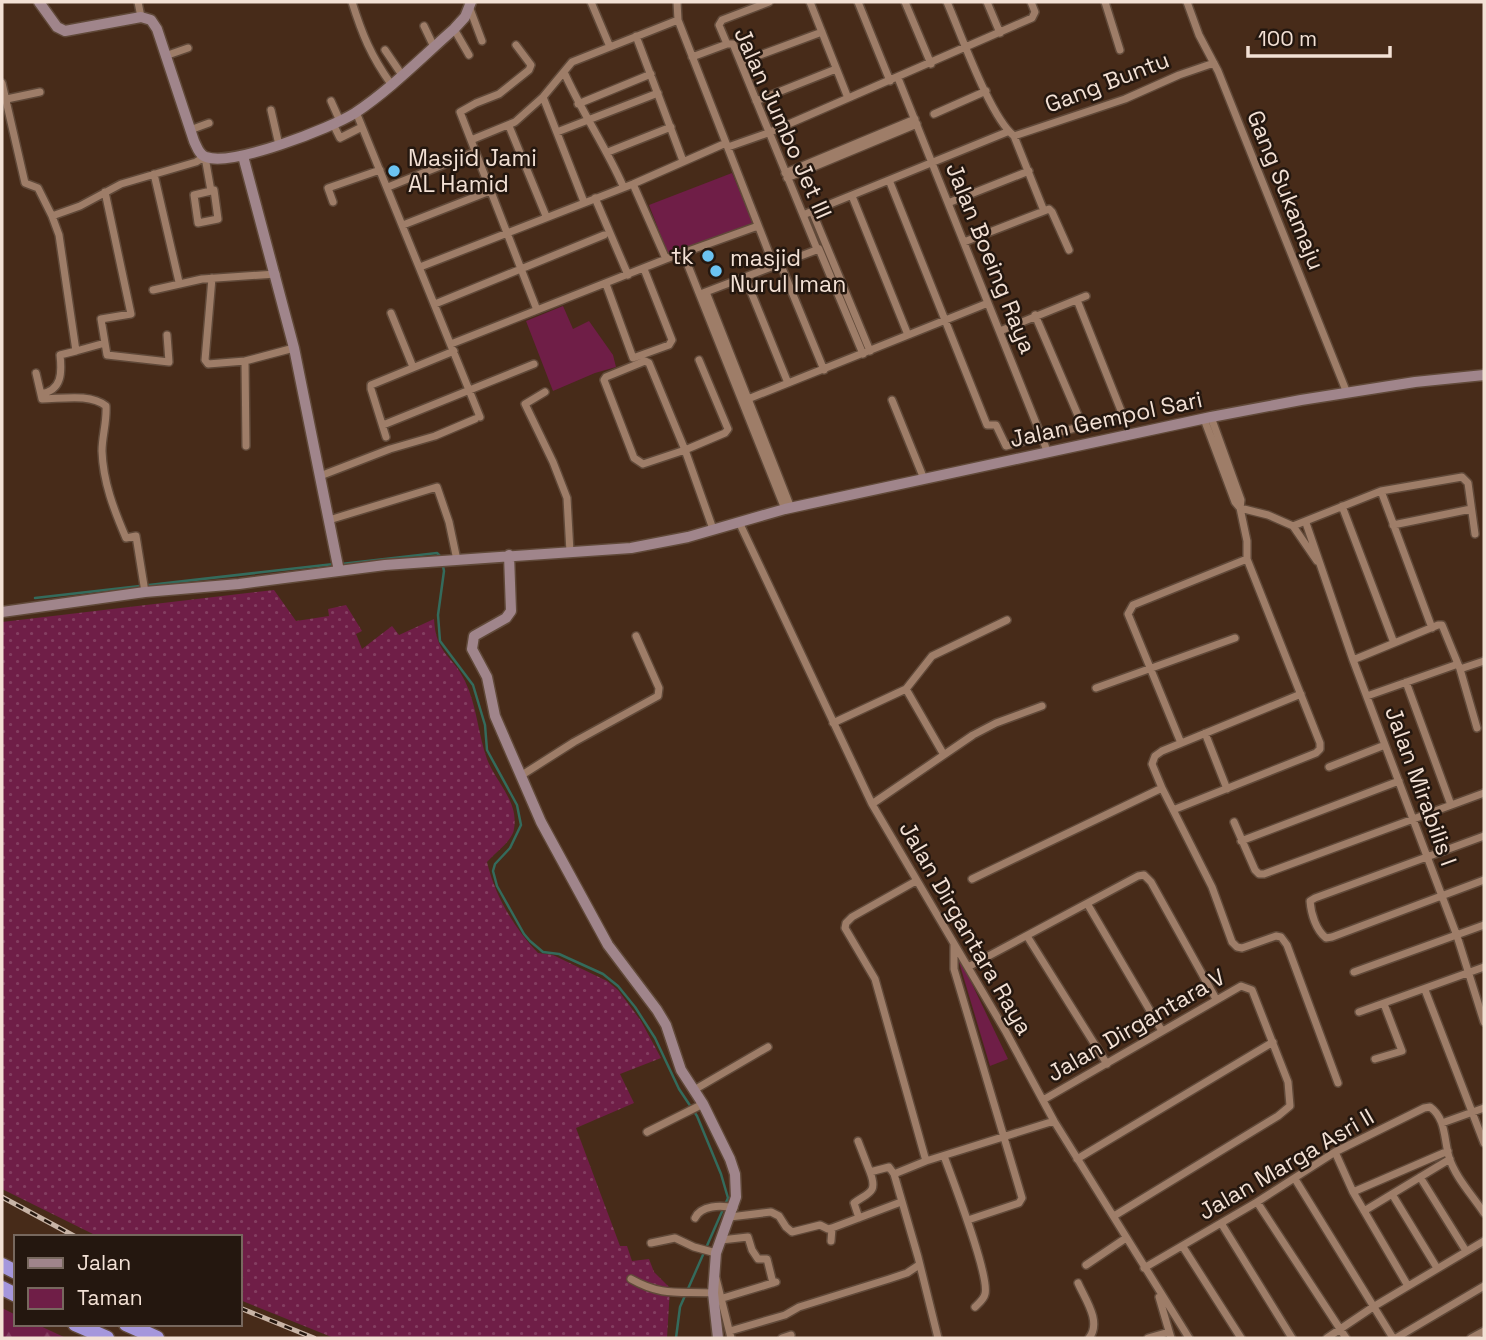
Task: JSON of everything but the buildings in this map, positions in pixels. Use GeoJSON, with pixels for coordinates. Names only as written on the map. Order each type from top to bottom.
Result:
{"type":"FeatureCollection","features":[{"type":"Feature","properties":{"kind":"highway"},"geometry":{"type":"LineString","coordinates":[[80,1326],[107,1338]]}},
{"type":"Feature","properties":{"kind":"highway"},"geometry":{"type":"LineString","coordinates":[[130,1326],[157,1338]]}},
{"type":"Feature","properties":{"kind":"street"},"geometry":{"type":"LineString","coordinates":[[39,2],[57,27],[65,31],[141,17],[155,23],[190,130],[198,151],[205,157],[211,191]]}},
{"type":"Feature","properties":{"kind":"street"},"geometry":{"type":"LineString","coordinates":[[138,2],[141,17]]}},
{"type":"Feature","properties":{"kind":"street"},"geometry":{"type":"LineString","coordinates":[[352,2],[362,35],[374,60],[391,84]]}},
{"type":"Feature","properties":{"kind":"street"},"geometry":{"type":"LineString","coordinates":[[591,2],[610,47]]}},
{"type":"Feature","properties":{"kind":"street"},"geometry":{"type":"LineString","coordinates":[[677,2],[678,20],[758,226],[824,370]]}},
{"type":"Feature","properties":{"kind":"street","name":"Jalan Jumbo Jet III"},"geometry":{"type":"LineString","coordinates":[[769,2],[720,22],[727,44],[733,44],[741,62],[803,215],[821,248],[866,352]]}},
{"type":"Feature","properties":{"kind":"street"},"geometry":{"type":"LineString","coordinates":[[810,2],[848,98]]}},
{"type":"Feature","properties":{"kind":"street"},"geometry":{"type":"LineString","coordinates":[[858,2],[890,81]]}},
{"type":"Feature","properties":{"kind":"street"},"geometry":{"type":"LineString","coordinates":[[905,2],[931,64]]}},
{"type":"Feature","properties":{"kind":"street"},"geometry":{"type":"LineString","coordinates":[[947,2],[986,91],[1029,171],[1044,211]]}},
{"type":"Feature","properties":{"kind":"street"},"geometry":{"type":"LineString","coordinates":[[987,2],[1000,33]]}},
{"type":"Feature","properties":{"kind":"street"},"geometry":{"type":"LineString","coordinates":[[420,267],[633,184],[683,161],[768,133],[931,64],[1032,18],[1035,12],[1031,2]]}},
{"type":"Feature","properties":{"kind":"street"},"geometry":{"type":"LineString","coordinates":[[1105,2],[1120,50]]}},
{"type":"Feature","properties":{"kind":"street","name":"Gang Sukamaju"},"geometry":{"type":"LineString","coordinates":[[1189,2],[1193,21],[1214,63],[1347,393]]}},
{"type":"Feature","properties":{"kind":"street"},"geometry":{"type":"LineString","coordinates":[[52,216],[80,206],[121,184],[205,157],[243,156],[336,123],[356,112],[434,47],[454,29],[470,6]]}},
{"type":"Feature","properties":{"kind":"street"},"geometry":{"type":"LineString","coordinates":[[470,6],[482,41]]}},
{"type":"Feature","properties":{"kind":"street"},"geometry":{"type":"LineString","coordinates":[[471,140],[509,126],[543,97],[572,62],[678,20]]}},
{"type":"Feature","properties":{"kind":"street"},"geometry":{"type":"LineString","coordinates":[[424,26],[434,47]]}},
{"type":"Feature","properties":{"kind":"street"},"geometry":{"type":"LineString","coordinates":[[454,29],[469,55]]}},
{"type":"Feature","properties":{"kind":"street"},"geometry":{"type":"LineString","coordinates":[[741,62],[822,32]]}},
{"type":"Feature","properties":{"kind":"street"},"geometry":{"type":"LineString","coordinates":[[636,36],[683,161]]}},
{"type":"Feature","properties":{"kind":"street"},"geometry":{"type":"LineString","coordinates":[[516,44],[531,65],[529,70],[499,94],[460,112],[537,310]]}},
{"type":"Feature","properties":{"kind":"street"},"geometry":{"type":"LineString","coordinates":[[692,57],[727,44]]}},
{"type":"Feature","properties":{"kind":"street"},"geometry":{"type":"LineString","coordinates":[[165,56],[188,48]]}},
{"type":"Feature","properties":{"kind":"street"},"geometry":{"type":"LineString","coordinates":[[385,50],[401,75]]}},
{"type":"Feature","properties":{"kind":"street","name":"Gang Buntu"},"geometry":{"type":"LineString","coordinates":[[803,215],[1010,134],[1125,99],[1214,63]]}},
{"type":"Feature","properties":{"kind":"street"},"geometry":{"type":"LineString","coordinates":[[756,101],[836,69]]}},
{"type":"Feature","properties":{"kind":"street"},"geometry":{"type":"LineString","coordinates":[[564,72],[578,104],[608,152],[623,186]]}},
{"type":"Feature","properties":{"kind":"street"},"geometry":{"type":"LineString","coordinates":[[578,104],[651,74]]}},
{"type":"Feature","properties":{"kind":"street","name":"Jalan Boeing Raya"},"geometry":{"type":"LineString","coordinates":[[898,78],[1045,446]]}},
{"type":"Feature","properties":{"kind":"street"},"geometry":{"type":"LineString","coordinates":[[2,83],[25,183],[38,188],[59,235],[76,351]]}},
{"type":"Feature","properties":{"kind":"street"},"geometry":{"type":"LineString","coordinates":[[934,114],[986,91]]}},
{"type":"Feature","properties":{"kind":"street"},"geometry":{"type":"LineString","coordinates":[[4,100],[40,92]]}},
{"type":"Feature","properties":{"kind":"street"},"geometry":{"type":"LineString","coordinates":[[557,132],[658,93]]}},
{"type":"Feature","properties":{"kind":"street"},"geometry":{"type":"LineString","coordinates":[[543,97],[584,202]]}},
{"type":"Feature","properties":{"kind":"street"},"geometry":{"type":"LineString","coordinates":[[331,101],[341,138],[362,127]]}},
{"type":"Feature","properties":{"kind":"street"},"geometry":{"type":"LineString","coordinates":[[271,110],[279,145]]}},
{"type":"Feature","properties":{"kind":"street"},"geometry":{"type":"LineString","coordinates":[[320,476],[478,418],[453,348],[356,112]]}},
{"type":"Feature","properties":{"kind":"street"},"geometry":{"type":"LineString","coordinates":[[786,175],[916,122]]}},
{"type":"Feature","properties":{"kind":"street"},"geometry":{"type":"LineString","coordinates":[[190,130],[209,123]]}},
{"type":"Feature","properties":{"kind":"street"},"geometry":{"type":"LineString","coordinates":[[509,126],[546,216]]}},
{"type":"Feature","properties":{"kind":"street"},"geometry":{"type":"LineString","coordinates":[[608,152],[671,127]]}},
{"type":"Feature","properties":{"kind":"street"},"geometry":{"type":"LineString","coordinates":[[388,187],[475,152]]}},
{"type":"Feature","properties":{"kind":"street"},"geometry":{"type":"LineString","coordinates":[[243,156],[294,348],[337,565]]}},
{"type":"Feature","properties":{"kind":"street"},"geometry":{"type":"LineString","coordinates":[[333,202],[328,188],[380,170]]}},
{"type":"Feature","properties":{"kind":"street"},"geometry":{"type":"LineString","coordinates":[[948,203],[1029,171]]}},
{"type":"Feature","properties":{"kind":"street"},"geometry":{"type":"LineString","coordinates":[[154,174],[178,282]]}},
{"type":"Feature","properties":{"kind":"street"},"geometry":{"type":"LineString","coordinates":[[889,180],[988,426],[996,425],[1006,446],[1045,446],[1083,427],[1118,417],[1122,410],[1077,300]]}},
{"type":"Feature","properties":{"kind":"street"},"geometry":{"type":"LineString","coordinates":[[633,184],[666,260]]}},
{"type":"Feature","properties":{"kind":"street"},"geometry":{"type":"LineString","coordinates":[[214,190],[218,219],[198,223],[194,195],[211,191],[214,190]]}},
{"type":"Feature","properties":{"kind":"street"},"geometry":{"type":"LineString","coordinates":[[403,225],[490,191]]}},
{"type":"Feature","properties":{"kind":"street"},"geometry":{"type":"LineString","coordinates":[[105,192],[131,314],[101,319],[107,355],[169,362],[167,335]]}},
{"type":"Feature","properties":{"kind":"street"},"geometry":{"type":"LineString","coordinates":[[852,196],[908,335]]}},
{"type":"Feature","properties":{"kind":"street"},"geometry":{"type":"LineString","coordinates":[[595,198],[628,275]]}},
{"type":"Feature","properties":{"kind":"street"},"geometry":{"type":"LineString","coordinates":[[964,242],[1049,209],[1069,250]]}},
{"type":"Feature","properties":{"kind":"street","name":"Jalan Jumbo Jet III"},"geometry":{"type":"LineString","coordinates":[[812,211],[821,248]]}},
{"type":"Feature","properties":{"kind":"street"},"geometry":{"type":"LineString","coordinates":[[386,437],[370,389],[371,384],[537,310],[758,226]]}},
{"type":"Feature","properties":{"kind":"street"},"geometry":{"type":"LineString","coordinates":[[435,304],[604,235]]}},
{"type":"Feature","properties":{"kind":"street"},"geometry":{"type":"LineString","coordinates":[[702,293],[821,248]]}},
{"type":"Feature","properties":{"kind":"street"},"geometry":{"type":"LineString","coordinates":[[683,253],[702,293],[788,508]]}},
{"type":"Feature","properties":{"kind":"street"},"geometry":{"type":"LineString","coordinates":[[606,284],[631,355],[637,358],[669,345],[672,340],[644,268]]}},
{"type":"Feature","properties":{"kind":"street"},"geometry":{"type":"LineString","coordinates":[[153,290],[178,282],[276,274]]}},
{"type":"Feature","properties":{"kind":"street"},"geometry":{"type":"LineString","coordinates":[[745,276],[788,383]]}},
{"type":"Feature","properties":{"kind":"street"},"geometry":{"type":"LineString","coordinates":[[212,278],[205,360],[210,365],[245,361],[294,348]]}},
{"type":"Feature","properties":{"kind":"street"},"geometry":{"type":"LineString","coordinates":[[1000,331],[1086,296]]}},
{"type":"Feature","properties":{"kind":"street"},"geometry":{"type":"LineString","coordinates":[[746,400],[989,303]]}},
{"type":"Feature","properties":{"kind":"street"},"geometry":{"type":"LineString","coordinates":[[391,313],[413,367]]}},
{"type":"Feature","properties":{"kind":"street"},"geometry":{"type":"LineString","coordinates":[[1035,315],[1083,427]]}},
{"type":"Feature","properties":{"kind":"street"},"geometry":{"type":"LineString","coordinates":[[41,394],[51,392],[58,385],[61,376],[60,355],[105,343]]}},
{"type":"Feature","properties":{"kind":"street"},"geometry":{"type":"LineString","coordinates":[[699,360],[728,429],[725,433],[685,450],[643,464],[634,458],[604,378],[648,362],[685,450],[713,529]]}},
{"type":"Feature","properties":{"kind":"street"},"geometry":{"type":"LineString","coordinates":[[245,361],[246,446]]}},
{"type":"Feature","properties":{"kind":"street"},"geometry":{"type":"LineString","coordinates":[[383,425],[534,364]]}},
{"type":"Feature","properties":{"kind":"street"},"geometry":{"type":"LineString","coordinates":[[36,373],[42,399],[81,398],[100,401],[106,406],[102,450],[105,482],[126,538],[136,536],[144,588]]}},
{"type":"Feature","properties":{"kind":"street","name":"Jalan Gempol Sari"},"geometry":{"type":"LineString","coordinates":[[2,612],[144,588],[337,565],[433,562],[655,544],[788,508],[924,479],[1045,446],[1415,382],[1484,375]]}},
{"type":"Feature","properties":{"kind":"street"},"geometry":{"type":"LineString","coordinates":[[545,392],[525,404],[554,462],[567,498],[570,552]]}},
{"type":"Feature","properties":{"kind":"street"},"geometry":{"type":"LineString","coordinates":[[891,400],[924,479]]}},
{"type":"Feature","properties":{"kind":"street"},"geometry":{"type":"LineString","coordinates":[[1173,810],[1316,753],[1320,749],[1320,743],[1247,559],[1247,541],[1240,508],[1235,502],[1207,418]]}},
{"type":"Feature","properties":{"kind":"street"},"geometry":{"type":"LineString","coordinates":[[1240,508],[1268,515],[1293,526],[1381,491],[1462,477],[1468,483],[1475,534]]}},
{"type":"Feature","properties":{"kind":"street"},"geometry":{"type":"LineString","coordinates":[[329,520],[437,487],[449,522],[453,560]]}},
{"type":"Feature","properties":{"kind":"street"},"geometry":{"type":"LineString","coordinates":[[1381,491],[1432,628]]}},
{"type":"Feature","properties":{"kind":"street"},"geometry":{"type":"LineString","coordinates":[[1342,506],[1395,643]]}},
{"type":"Feature","properties":{"kind":"street"},"geometry":{"type":"LineString","coordinates":[[1393,525],[1471,509]]}},
{"type":"Feature","properties":{"kind":"street","name":"Jalan Dirgantara Raya"},"geometry":{"type":"LineString","coordinates":[[739,522],[872,804],[1054,1121],[1189,1338]]}},
{"type":"Feature","properties":{"kind":"street","name":"Jalan Mirabilis I"},"geometry":{"type":"LineString","coordinates":[[1306,523],[1353,660],[1457,936],[1483,1017]]}},
{"type":"Feature","properties":{"kind":"street","name":"Jalan Mirabilis I"},"geometry":{"type":"LineString","coordinates":[[1293,526],[1300,540],[1319,564]]}},
{"type":"Feature","properties":{"kind":"street"},"geometry":{"type":"LineString","coordinates":[[509,555],[511,611],[506,618],[475,634],[471,645],[487,677],[495,716],[535,811],[607,945],[657,1010],[666,1026],[681,1070],[694,1090],[698,1106],[735,1174],[737,1186],[721,1240],[713,1253],[718,1295],[718,1338]]}},
{"type":"Feature","properties":{"kind":"street"},"geometry":{"type":"LineString","coordinates":[[1181,743],[1129,618],[1130,608],[1247,559]]}},
{"type":"Feature","properties":{"kind":"street"},"geometry":{"type":"LineString","coordinates":[[833,723],[906,689],[932,656],[1007,620]]}},
{"type":"Feature","properties":{"kind":"street"},"geometry":{"type":"LineString","coordinates":[[1353,660],[1443,625],[1459,666],[1477,728]]}},
{"type":"Feature","properties":{"kind":"street"},"geometry":{"type":"LineString","coordinates":[[522,775],[574,742],[659,696],[659,688],[636,636]]}},
{"type":"Feature","properties":{"kind":"street"},"geometry":{"type":"LineString","coordinates":[[1097,688],[1235,638]]}},
{"type":"Feature","properties":{"kind":"street"},"geometry":{"type":"LineString","coordinates":[[1367,696],[1459,666],[1484,661]]}},
{"type":"Feature","properties":{"kind":"street"},"geometry":{"type":"LineString","coordinates":[[1406,682],[1451,805]]}},
{"type":"Feature","properties":{"kind":"street"},"geometry":{"type":"LineString","coordinates":[[906,689],[944,755]]}},
{"type":"Feature","properties":{"kind":"street"},"geometry":{"type":"LineString","coordinates":[[1301,694],[1181,743],[1155,756],[1152,764],[1212,887],[1232,942],[1242,948],[1276,936],[1281,937],[1287,945],[1338,1083]]}},
{"type":"Feature","properties":{"kind":"street"},"geometry":{"type":"LineString","coordinates":[[872,804],[996,723],[1042,706]]}},
{"type":"Feature","properties":{"kind":"street"},"geometry":{"type":"LineString","coordinates":[[1205,733],[1227,789]]}},
{"type":"Feature","properties":{"kind":"street"},"geometry":{"type":"LineString","coordinates":[[1329,767],[1385,745]]}},
{"type":"Feature","properties":{"kind":"street"},"geometry":{"type":"LineString","coordinates":[[1241,841],[1399,782]]}},
{"type":"Feature","properties":{"kind":"street"},"geometry":{"type":"LineString","coordinates":[[972,879],[1162,788]]}},
{"type":"Feature","properties":{"kind":"street"},"geometry":{"type":"LineString","coordinates":[[1234,822],[1255,870],[1264,874],[1484,793]]}},
{"type":"Feature","properties":{"kind":"street"},"geometry":{"type":"LineString","coordinates":[[1484,836],[1310,901],[1318,930],[1326,938],[1484,880]]}},
{"type":"Feature","properties":{"kind":"street"},"geometry":{"type":"LineString","coordinates":[[968,967],[1144,875],[1216,999]]}},
{"type":"Feature","properties":{"kind":"street"},"geometry":{"type":"LineString","coordinates":[[916,881],[852,917],[845,928],[875,979],[926,1161]]}},
{"type":"Feature","properties":{"kind":"street"},"geometry":{"type":"LineString","coordinates":[[1088,905],[1162,1031]]}},
{"type":"Feature","properties":{"kind":"street"},"geometry":{"type":"LineString","coordinates":[[1354,972],[1484,925]]}},
{"type":"Feature","properties":{"kind":"street"},"geometry":{"type":"LineString","coordinates":[[1027,936],[1107,1064]]}},
{"type":"Feature","properties":{"kind":"street"},"geometry":{"type":"LineString","coordinates":[[954,943],[954,969],[1022,1200],[1020,1203],[968,1220]]}},
{"type":"Feature","properties":{"kind":"street"},"geometry":{"type":"LineString","coordinates":[[1359,1012],[1484,967]]}},
{"type":"Feature","properties":{"kind":"street","name":"Jalan Dirgantara V"},"geometry":{"type":"LineString","coordinates":[[1043,1100],[1241,986],[1249,987],[1254,995],[1273,1042]]}},
{"type":"Feature","properties":{"kind":"street"},"geometry":{"type":"LineString","coordinates":[[1425,989],[1484,1143]]}},
{"type":"Feature","properties":{"kind":"street"},"geometry":{"type":"LineString","coordinates":[[1375,1059],[1402,1051],[1384,1004]]}},
{"type":"Feature","properties":{"kind":"street"},"geometry":{"type":"LineString","coordinates":[[1077,1159],[1273,1042],[1288,1083],[1290,1106],[1279,1116],[1114,1216]]}},
{"type":"Feature","properties":{"kind":"street"},"geometry":{"type":"LineString","coordinates":[[694,1090],[768,1047]]}},
{"type":"Feature","properties":{"kind":"street"},"geometry":{"type":"LineString","coordinates":[[647,1132],[698,1106]]}},
{"type":"Feature","properties":{"kind":"street","name":"Jalan Marga Asri II"},"geometry":{"type":"LineString","coordinates":[[1144,1268],[1295,1179],[1335,1152],[1424,1108],[1430,1107],[1434,1110],[1442,1123]]}},
{"type":"Feature","properties":{"kind":"street"},"geometry":{"type":"LineString","coordinates":[[1484,1108],[1442,1123],[1454,1170],[1484,1213]]}},
{"type":"Feature","properties":{"kind":"street"},"geometry":{"type":"LineString","coordinates":[[894,1174],[926,1161],[1054,1121]]}},
{"type":"Feature","properties":{"kind":"street"},"geometry":{"type":"LineString","coordinates":[[858,1141],[874,1184],[872,1190],[854,1203],[859,1218]]}},
{"type":"Feature","properties":{"kind":"street"},"geometry":{"type":"LineString","coordinates":[[1353,1192],[1448,1150]]}},
{"type":"Feature","properties":{"kind":"street"},"geometry":{"type":"LineString","coordinates":[[1335,1152],[1353,1192],[1408,1286]]}},
{"type":"Feature","properties":{"kind":"street"},"geometry":{"type":"LineString","coordinates":[[944,1156],[968,1220],[986,1287],[982,1300],[975,1307]]}},
{"type":"Feature","properties":{"kind":"street"},"geometry":{"type":"LineString","coordinates":[[1364,1211],[1450,1159]]}},
{"type":"Feature","properties":{"kind":"street"},"geometry":{"type":"LineString","coordinates":[[870,1172],[888,1167],[894,1174],[938,1338]]}},
{"type":"Feature","properties":{"kind":"street"},"geometry":{"type":"LineString","coordinates":[[1420,1177],[1466,1251]]}},
{"type":"Feature","properties":{"kind":"street"},"geometry":{"type":"LineString","coordinates":[[1295,1179],[1373,1307],[1395,1338],[1484,1286]]}},
{"type":"Feature","properties":{"kind":"street"},"geometry":{"type":"LineString","coordinates":[[1392,1194],[1437,1268]]}},
{"type":"Feature","properties":{"kind":"street"},"geometry":{"type":"LineString","coordinates":[[695,1219],[698,1212],[728,1209],[771,1212],[779,1216],[792,1232],[820,1225],[832,1228],[901,1202]]}},
{"type":"Feature","properties":{"kind":"street"},"geometry":{"type":"LineString","coordinates":[[1257,1202],[1346,1338]]}},
{"type":"Feature","properties":{"kind":"street"},"geometry":{"type":"LineString","coordinates":[[1221,1223],[1292,1338]]}},
{"type":"Feature","properties":{"kind":"street"},"geometry":{"type":"LineString","coordinates":[[831,1241],[832,1228]]}},
{"type":"Feature","properties":{"kind":"street"},"geometry":{"type":"LineString","coordinates":[[631,1279],[656,1291],[692,1291],[718,1295],[774,1282],[767,1259],[758,1259],[748,1237],[721,1240]]}},
{"type":"Feature","properties":{"kind":"street"},"geometry":{"type":"LineString","coordinates":[[651,1243],[675,1238],[713,1253]]}},
{"type":"Feature","properties":{"kind":"street"},"geometry":{"type":"LineString","coordinates":[[1086,1265],[1126,1238]]}},
{"type":"Feature","properties":{"kind":"street"},"geometry":{"type":"LineString","coordinates":[[1327,1338],[1373,1307],[1484,1241]]}},
{"type":"Feature","properties":{"kind":"street"},"geometry":{"type":"LineString","coordinates":[[1182,1247],[1241,1338]]}},
{"type":"Feature","properties":{"kind":"street"},"geometry":{"type":"LineString","coordinates":[[718,1295],[731,1335],[799,1307],[906,1273],[919,1265]]}},
{"type":"Feature","properties":{"kind":"street"},"geometry":{"type":"LineString","coordinates":[[1078,1283],[1092,1312],[1095,1326],[1089,1338]]}},
{"type":"Feature","properties":{"kind":"street"},"geometry":{"type":"LineString","coordinates":[[1148,1338],[1170,1335],[1157,1289]]}},
{"type":"Feature","properties":{"kind":"street"},"geometry":{"type":"LineString","coordinates":[[1471,1338],[1484,1331]]}},
{"type":"Feature","properties":{"kind":"street"},"geometry":{"type":"LineString","coordinates":[[782,1338],[791,1335]]}},
{"type":"Feature","properties":{"kind":"green space"},"geometry":{"type":"Polygon","coordinates":[[[732,173],[753,223],[668,254],[649,205],[732,173]]]}},
{"type":"Feature","properties":{"kind":"green space"},"geometry":{"type":"Polygon","coordinates":[[[563,306],[573,329],[589,321],[613,355],[616,367],[553,391],[526,321],[563,306]]]}},
{"type":"Feature","properties":{"kind":"green space"},"geometry":{"type":"Polygon","coordinates":[[[274,590],[296,621],[329,616],[328,609],[346,605],[362,631],[356,634],[362,649],[392,626],[399,635],[434,619],[441,647],[465,681],[487,759],[513,810],[513,833],[487,862],[500,899],[513,922],[538,953],[553,955],[607,981],[618,990],[641,1021],[661,1058],[620,1074],[634,1103],[576,1128],[620,1246],[627,1246],[632,1261],[649,1259],[654,1272],[670,1288],[667,1338],[334,1338],[242,1301],[242,1235],[95,1235],[2,1189],[2,622],[274,590]]]}},
{"type":"Feature","properties":{"kind":"green space"},"geometry":{"type":"Polygon","coordinates":[[[961,961],[1008,1059],[990,1066],[959,962],[961,961]]]}},
{"type":"Feature","properties":{"kind":"green space"},"geometry":{"type":"Polygon","coordinates":[[[2,1308],[14,1314],[14,1326],[40,1326],[66,1338],[2,1338],[2,1308]]]}},
{"type":"Feature","properties":{"kind":"waterway"},"geometry":{"type":"LineString","coordinates":[[341,564],[437,553],[440,556]]}},
{"type":"Feature","properties":{"kind":"waterway"},"geometry":{"type":"LineString","coordinates":[[35,598],[334,564]]}},
{"type":"Feature","properties":{"kind":"waterway"},"geometry":{"type":"LineString","coordinates":[[443,566],[438,615],[440,641],[473,685],[485,725],[487,750],[517,805],[521,825],[510,848],[495,864],[493,871],[497,886],[530,941],[543,952],[559,954],[603,974],[618,986],[635,1007],[655,1038],[679,1089],[697,1116],[721,1174],[728,1198],[680,1307],[676,1338]]}},
{"type":"Feature","properties":{"kind":"railway"},"geometry":{"type":"LineString","coordinates":[[2,1197],[72,1235]]}},
{"type":"Feature","properties":{"kind":"railway"},"geometry":{"type":"LineString","coordinates":[[242,1309],[314,1338]]}},
{"type":"Feature","properties":{"kind":"place","name":"Masjid Jami AL Hamid"},"geometry":{"type":"Point","coordinates":[394,171]}},
{"type":"Feature","properties":{"kind":"place","name":"tk"},"geometry":{"type":"Point","coordinates":[708,256]}},
{"type":"Feature","properties":{"kind":"place","name":"masjid Nurul Iman"},"geometry":{"type":"Point","coordinates":[716,271]}}]}
